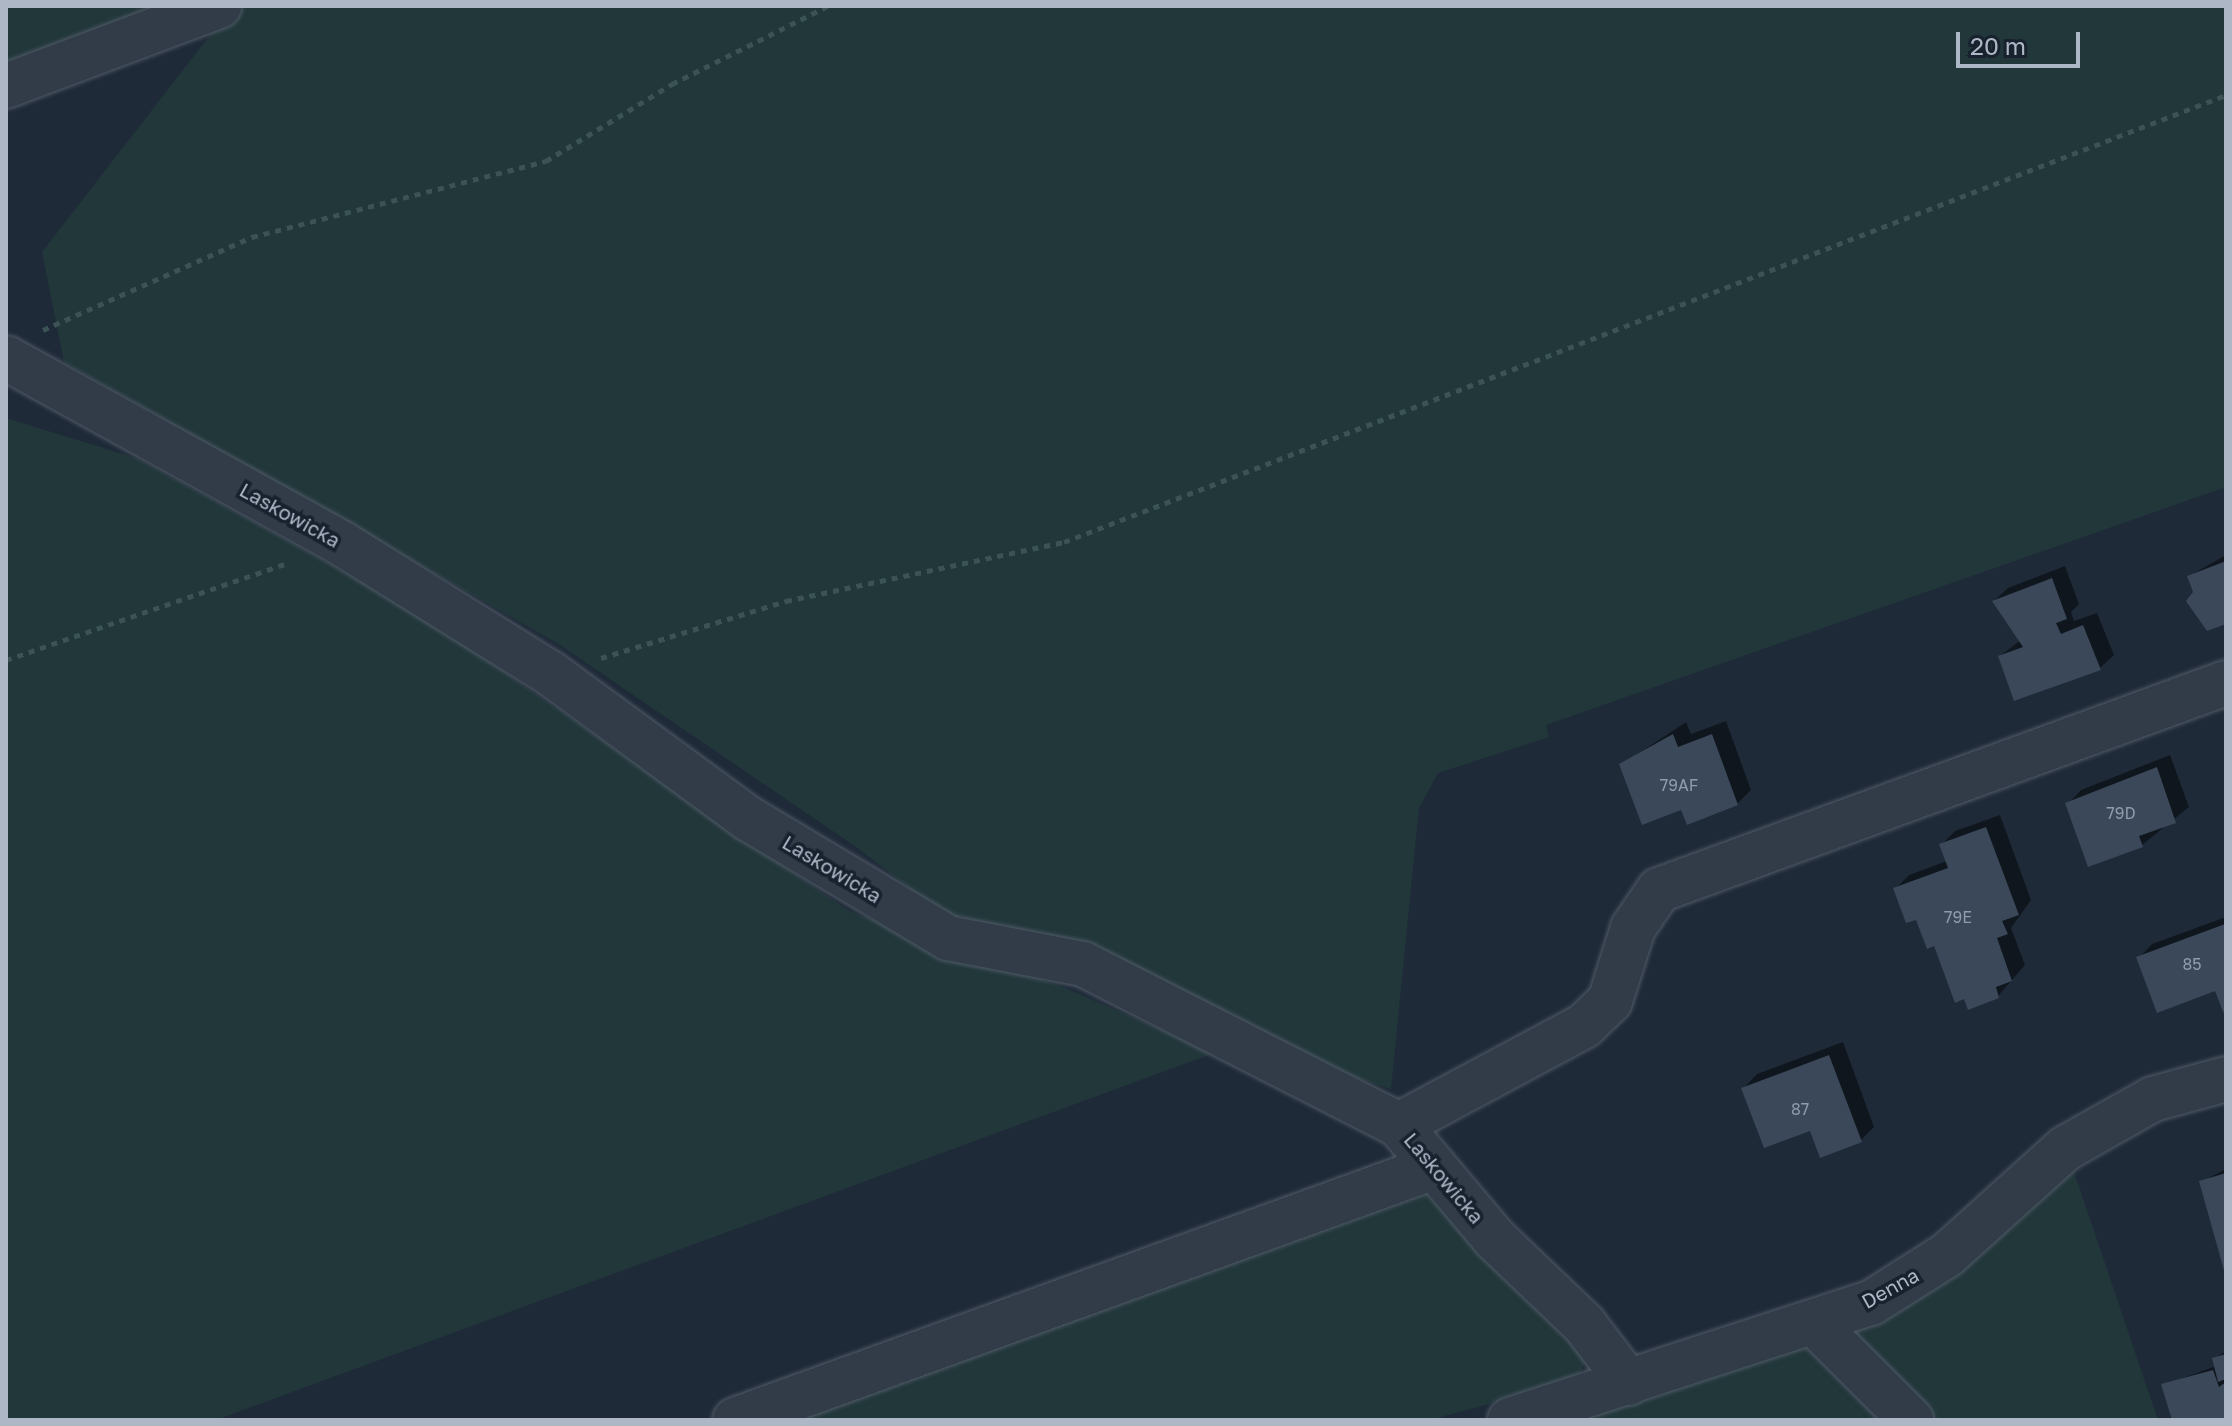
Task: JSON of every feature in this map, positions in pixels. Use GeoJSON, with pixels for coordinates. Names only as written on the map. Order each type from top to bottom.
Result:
{"type":"FeatureCollection","features":[{"type":"Feature","properties":{"kind":"street"},"geometry":{"type":"LineString","coordinates":[[6,86],[219,6]]}},
{"type":"Feature","properties":{"kind":"street","name":"Laskowicka"},"geometry":{"type":"LineString","coordinates":[[20,346],[550,673],[749,819],[948,938],[1083,964],[1399,1125],[1495,1239],[1584,1324],[1629,1383]]}},
{"type":"Feature","properties":{"kind":"street"},"geometry":{"type":"LineString","coordinates":[[1399,1125],[1584,1026],[1610,1001],[1633,928],[1659,890],[2226,683]]}},
{"type":"Feature","properties":{"kind":"street","name":"Denna"},"geometry":{"type":"LineString","coordinates":[[1510,1420],[1871,1303],[1947,1255],[2066,1148],[2118,1116],[2226,1079]]}},
{"type":"Feature","properties":{"kind":"street"},"geometry":{"type":"LineString","coordinates":[[735,1420],[1434,1167]]}},
{"type":"Feature","properties":{"kind":"street"},"geometry":{"type":"LineString","coordinates":[[1813,1322],[1911,1420]]}},
{"type":"Feature","properties":{"kind":"path"},"geometry":{"type":"LineString","coordinates":[[20,346],[252,237],[546,161],[672,84],[828,6]]}},
{"type":"Feature","properties":{"kind":"path"},"geometry":{"type":"LineString","coordinates":[[550,673],[786,601],[1064,542],[2226,95]]}},
{"type":"Feature","properties":{"kind":"path"},"geometry":{"type":"LineString","coordinates":[[6,660],[341,543]]}},
{"type":"Feature","properties":{"kind":"green space"},"geometry":{"type":"Polygon","coordinates":[[[6,6],[2226,6],[2226,487],[1546,725],[1549,737],[1438,773],[1419,808],[1391,1089],[1244,1042],[965,930],[856,847],[560,645],[64,362],[42,252],[231,8],[7,64],[6,6]]]}},
{"type":"Feature","properties":{"kind":"green space"},"geometry":{"type":"Polygon","coordinates":[[[6,418],[136,458],[418,612],[849,911],[1068,989],[1214,1053],[216,1420],[6,1420],[6,418]]]}},
{"type":"Feature","properties":{"kind":"green space"},"geometry":{"type":"Polygon","coordinates":[[[2072,1166],[2158,1420],[1556,1420],[1879,1319],[2072,1166]]]}},
{"type":"Feature","properties":{"kind":"green space"},"geometry":{"type":"Polygon","coordinates":[[[1426,1194],[1587,1360],[1576,1380],[1430,1420],[796,1420],[1426,1194]]]}},
{"type":"Feature","properties":{"kind":"building"},"geometry":{"type":"Polygon","coordinates":[[[2226,561],[2226,624],[2207,631],[2186,601],[2193,592],[2187,576],[2226,561]]]}},
{"type":"Feature","properties":{"kind":"building"},"geometry":{"type":"Polygon","coordinates":[[[2052,578],[2067,619],[2056,623],[2061,634],[2083,625],[2101,670],[2014,701],[1998,656],[2023,647],[1992,601],[2052,578]]]}},
{"type":"Feature","properties":{"kind":"building"},"geometry":{"type":"Polygon","coordinates":[[[1673,734],[1678,747],[1712,734],[1738,805],[1687,825],[1681,810],[1642,825],[1619,764],[1673,734]]]}},
{"type":"Feature","properties":{"kind":"building"},"geometry":{"type":"Polygon","coordinates":[[[2157,767],[2176,823],[2139,836],[2143,847],[2088,867],[2065,803],[2157,767]]]}},
{"type":"Feature","properties":{"kind":"building"},"geometry":{"type":"Polygon","coordinates":[[[1986,827],[2019,915],[2002,921],[2008,934],[1997,938],[2012,981],[1996,987],[1999,998],[1968,1010],[1964,999],[1955,1003],[1934,946],[1927,949],[1916,920],[1906,923],[1893,888],[1948,868],[1939,844],[1986,827]]]}},
{"type":"Feature","properties":{"kind":"building"},"geometry":{"type":"Polygon","coordinates":[[[2225,924],[2226,1019],[2215,991],[2157,1013],[2136,957],[2225,924]]]}},
{"type":"Feature","properties":{"kind":"building"},"geometry":{"type":"Polygon","coordinates":[[[1829,1055],[1862,1142],[1820,1158],[1810,1131],[1764,1148],[1741,1088],[1829,1055]]]}},
{"type":"Feature","properties":{"kind":"building"},"geometry":{"type":"Polygon","coordinates":[[[2226,1173],[2226,1274],[2225,1274],[2199,1181],[2226,1173]]]}},
{"type":"Feature","properties":{"kind":"building"},"geometry":{"type":"Polygon","coordinates":[[[2226,1354],[2226,1379],[2218,1382],[2212,1358],[2226,1354]]]}},
{"type":"Feature","properties":{"kind":"building"},"geometry":{"type":"Polygon","coordinates":[[[2213,1370],[2219,1387],[2226,1382],[2226,1420],[2172,1420],[2161,1384],[2213,1370]]]}}]}
